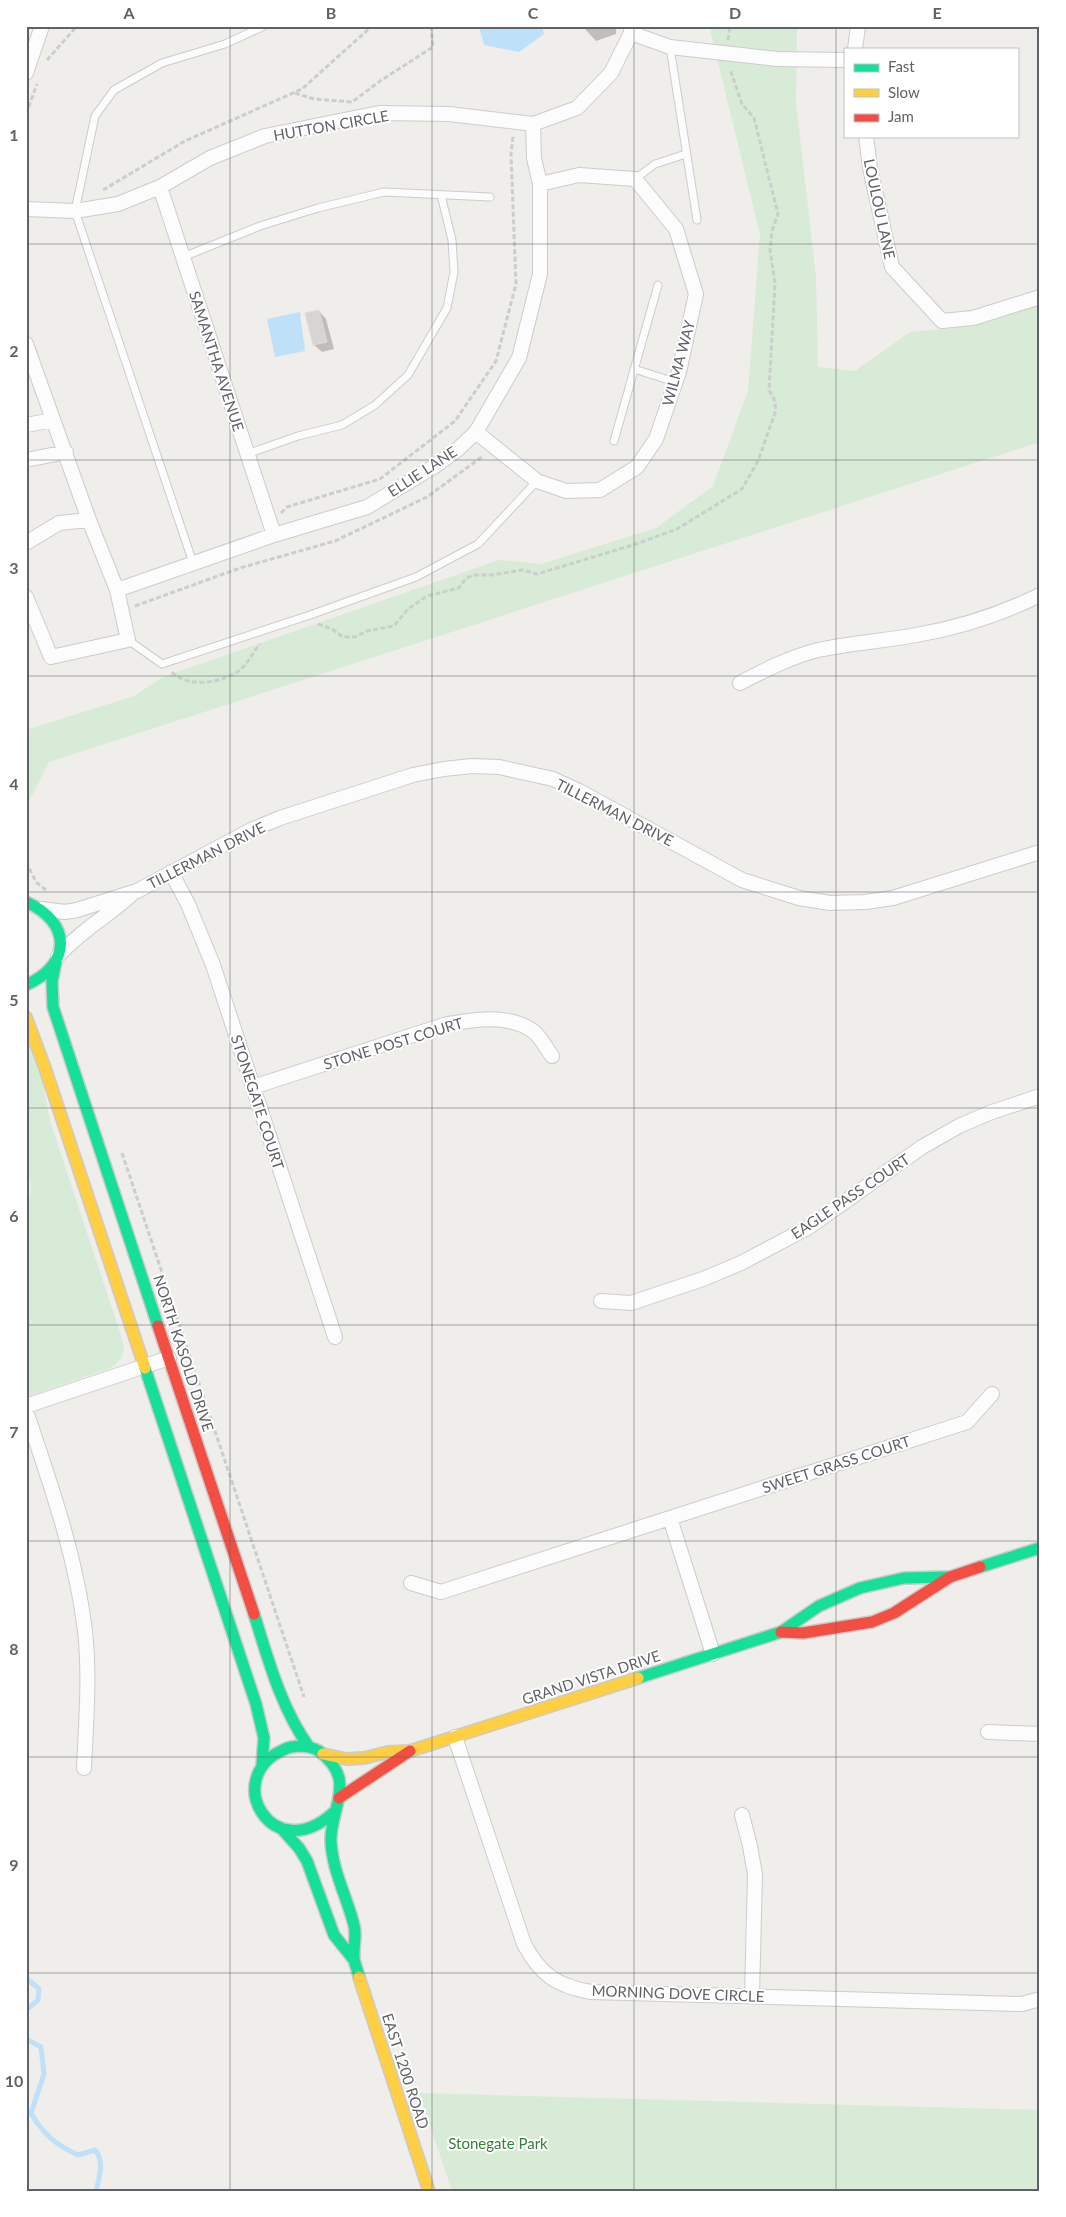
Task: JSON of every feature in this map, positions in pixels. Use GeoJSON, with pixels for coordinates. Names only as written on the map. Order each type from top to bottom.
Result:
{"type":"FeatureCollection","features":[{"type":"Feature","properties":{"kind":"main road","name":"NORTH KASOLD DRIVE"},"geometry":{"type":"LineString","coordinates":[[32,903],[52,918],[58,930],[60,943],[52,980],[53,1007],[275,1679],[296,1729],[309,1747]]}},
{"type":"Feature","properties":{"kind":"main road"},"geometry":{"type":"LineString","coordinates":[[26,985],[44,977],[57,959]]}},
{"type":"Feature","properties":{"kind":"main road"},"geometry":{"type":"LineString","coordinates":[[26,1017],[38,1044],[262,1724],[264,1745],[262,1764],[256,1778],[256,1801],[263,1814],[281,1828],[292,1831],[315,1828],[325,1822],[333,1813],[339,1798],[340,1782],[338,1773],[329,1759],[322,1754],[309,1747],[283,1748],[268,1757],[262,1764]]}},
{"type":"Feature","properties":{"kind":"main road","name":"GRAND VISTA DRIVE"},"geometry":{"type":"LineString","coordinates":[[781,1632],[797,1619],[861,1586],[929,1576],[950,1577],[1040,1548]]}},
{"type":"Feature","properties":{"kind":"main road","name":"GRAND VISTA DRIVE"},"geometry":{"type":"LineString","coordinates":[[322,1754],[346,1759],[364,1758],[388,1752],[410,1751],[781,1632],[803,1633],[872,1622],[894,1613],[934,1590],[950,1577]]}},
{"type":"Feature","properties":{"kind":"main road","name":"GRAND VISTA DRIVE"},"geometry":{"type":"LineString","coordinates":[[339,1798],[355,1785],[392,1765],[410,1751]]}},
{"type":"Feature","properties":{"kind":"main road","name":"EAST 1200 ROAD"},"geometry":{"type":"LineString","coordinates":[[333,1813],[331,1842],[354,1928],[354,1960],[429,2191]]}},
{"type":"Feature","properties":{"kind":"main road","name":"EAST 1200 ROAD"},"geometry":{"type":"LineString","coordinates":[[281,1828],[303,1855],[334,1935],[354,1960]]}},
{"type":"Feature","properties":{"kind":"street"},"geometry":{"type":"LineString","coordinates":[[26,72],[42,26]]}},
{"type":"Feature","properties":{"kind":"street"},"geometry":{"type":"LineString","coordinates":[[855,48],[858,26]]}},
{"type":"Feature","properties":{"kind":"street"},"geometry":{"type":"LineString","coordinates":[[631,30],[670,47],[777,59],[844,60]]}},
{"type":"Feature","properties":{"kind":"street","name":"HUTTON CIRCLE"},"geometry":{"type":"LineString","coordinates":[[26,209],[75,211],[118,204],[160,187],[210,158],[265,136],[379,113],[449,114],[533,124],[577,108],[611,73],[631,30]]}},
{"type":"Feature","properties":{"kind":"street","name":"ELLIE LANE"},"geometry":{"type":"LineString","coordinates":[[117,590],[193,564],[272,530],[366,507],[434,466],[458,449],[476,432],[519,358],[540,274],[540,184],[534,158],[533,124]]}},
{"type":"Feature","properties":{"kind":"street","name":"LOULOU LANE"},"geometry":{"type":"LineString","coordinates":[[866,138],[870,168],[892,267],[942,321],[973,318],[1040,297]]}},
{"type":"Feature","properties":{"kind":"street"},"geometry":{"type":"LineString","coordinates":[[540,184],[578,175],[635,179]]}},
{"type":"Feature","properties":{"kind":"street","name":"WILMA WAY"},"geometry":{"type":"LineString","coordinates":[[476,432],[537,481],[566,491],[600,490],[637,467],[656,439],[675,382],[696,294],[676,229],[635,179]]}},
{"type":"Feature","properties":{"kind":"street","name":"SAMANTHA AVENUE"},"geometry":{"type":"LineString","coordinates":[[160,187],[272,530]]}},
{"type":"Feature","properties":{"kind":"street"},"geometry":{"type":"LineString","coordinates":[[26,344],[89,520],[117,590],[128,640],[52,656],[26,597]]}},
{"type":"Feature","properties":{"kind":"street"},"geometry":{"type":"LineString","coordinates":[[26,425],[53,420]]}},
{"type":"Feature","properties":{"kind":"street"},"geometry":{"type":"LineString","coordinates":[[26,460],[66,452]]}},
{"type":"Feature","properties":{"kind":"street"},"geometry":{"type":"LineString","coordinates":[[26,543],[59,523],[89,520]]}},
{"type":"Feature","properties":{"kind":"street"},"geometry":{"type":"LineString","coordinates":[[740,683],[779,663],[817,651],[917,635],[955,626],[992,615],[1040,595]]}},
{"type":"Feature","properties":{"kind":"street","name":"TILLERMAN DRIVE"},"geometry":{"type":"LineString","coordinates":[[32,903],[65,912],[77,910],[137,891],[217,846],[280,818],[413,775],[472,766],[499,768],[552,779],[579,791],[742,880],[799,898],[830,903],[865,902],[893,898],[1040,852]]}},
{"type":"Feature","properties":{"kind":"street","name":"STONEGATE COURT"},"geometry":{"type":"LineString","coordinates":[[171,872],[188,904],[204,941],[335,1337]]}},
{"type":"Feature","properties":{"kind":"street","name":"TILLERMAN DRIVE"},"geometry":{"type":"LineString","coordinates":[[57,959],[81,933],[114,911],[137,891]]}},
{"type":"Feature","properties":{"kind":"street","name":"STONE POST COURT"},"geometry":{"type":"LineString","coordinates":[[253,1087],[444,1025],[470,1020],[494,1020],[519,1024],[534,1031],[552,1056]]}},
{"type":"Feature","properties":{"kind":"street","name":"EAGLE PASS COURT"},"geometry":{"type":"LineString","coordinates":[[601,1301],[631,1303],[703,1279],[741,1262],[809,1227],[922,1147],[959,1126],[989,1112],[1040,1096]]}},
{"type":"Feature","properties":{"kind":"street"},"geometry":{"type":"LineString","coordinates":[[26,1406],[169,1358]]}},
{"type":"Feature","properties":{"kind":"street","name":"SWEET GRASS COURT"},"geometry":{"type":"LineString","coordinates":[[411,1583],[441,1592],[967,1422],[992,1394]]}},
{"type":"Feature","properties":{"kind":"street"},"geometry":{"type":"LineString","coordinates":[[26,1411],[66,1531],[85,1632],[88,1692],[84,1768]]}},
{"type":"Feature","properties":{"kind":"street"},"geometry":{"type":"LineString","coordinates":[[670,1518],[712,1654]]}},
{"type":"Feature","properties":{"kind":"street"},"geometry":{"type":"LineString","coordinates":[[988,1732],[1040,1734]]}},
{"type":"Feature","properties":{"kind":"street","name":"MORNING DOVE CIRCLE"},"geometry":{"type":"LineString","coordinates":[[455,1737],[524,1944],[533,1960],[544,1973],[558,1982],[574,1989],[591,1992],[1022,2004],[1040,1999]]}},
{"type":"Feature","properties":{"kind":"street"},"geometry":{"type":"LineString","coordinates":[[742,1815],[755,1874],[752,1995]]}},
{"type":"Feature","properties":{"kind":"lane"},"geometry":{"type":"LineString","coordinates":[[193,564],[75,211],[95,116],[114,90],[162,63],[226,44],[264,26]]}},
{"type":"Feature","properties":{"kind":"lane"},"geometry":{"type":"LineString","coordinates":[[670,47],[697,220]]}},
{"type":"Feature","properties":{"kind":"lane"},"geometry":{"type":"LineString","coordinates":[[635,179],[655,164],[686,154]]}},
{"type":"Feature","properties":{"kind":"lane"},"geometry":{"type":"LineString","coordinates":[[183,258],[260,226],[318,208],[384,192],[490,197]]}},
{"type":"Feature","properties":{"kind":"lane"},"geometry":{"type":"LineString","coordinates":[[247,454],[298,436],[342,425],[375,405],[408,375],[447,308],[454,272],[452,240],[441,195]]}},
{"type":"Feature","properties":{"kind":"lane"},"geometry":{"type":"LineString","coordinates":[[614,441],[658,285]]}},
{"type":"Feature","properties":{"kind":"lane"},"geometry":{"type":"LineString","coordinates":[[634,369],[675,382]]}},
{"type":"Feature","properties":{"kind":"lane"},"geometry":{"type":"LineString","coordinates":[[128,640],[162,664],[310,615],[416,577],[478,544],[537,481]]}},
{"type":"Feature","properties":{"kind":"path"},"geometry":{"type":"LineString","coordinates":[[45,62],[76,26]]}},
{"type":"Feature","properties":{"kind":"path"},"geometry":{"type":"LineString","coordinates":[[78,197],[108,188],[185,141],[302,90],[372,26]]}},
{"type":"Feature","properties":{"kind":"path"},"geometry":{"type":"LineString","coordinates":[[295,93],[314,99],[352,102],[380,81],[433,47],[431,26]]}},
{"type":"Feature","properties":{"kind":"path"},"geometry":{"type":"LineString","coordinates":[[317,624],[332,629],[344,637],[355,637],[367,631],[382,630],[394,626],[408,609],[426,596],[459,588],[466,578],[475,575],[492,575],[522,570],[538,574],[633,546],[676,529],[742,489],[758,461],[776,410],[770,390],[775,284],[770,248],[772,231],[778,214],[754,118],[742,104],[729,68],[730,26]]}},
{"type":"Feature","properties":{"kind":"path"},"geometry":{"type":"LineString","coordinates":[[26,114],[39,79]]}},
{"type":"Feature","properties":{"kind":"path"},"geometry":{"type":"LineString","coordinates":[[272,530],[287,507],[380,479],[455,421],[496,360],[516,284],[511,154],[515,122]]}},
{"type":"Feature","properties":{"kind":"path"},"geometry":{"type":"LineString","coordinates":[[168,662],[173,674],[190,682],[215,681],[240,670],[261,643]]}},
{"type":"Feature","properties":{"kind":"path"},"geometry":{"type":"LineString","coordinates":[[26,862],[36,882],[55,894]]}},
{"type":"Feature","properties":{"kind":"path"},"geometry":{"type":"LineString","coordinates":[[121,1150],[304,1700]]}},
{"type":"Feature","properties":{"kind":"green space"},"geometry":{"type":"Polygon","coordinates":[[[709,26],[797,26],[796,102],[816,278],[818,367],[855,371],[910,332],[954,328],[1040,304],[1040,442],[49,762],[26,807],[26,730],[134,696],[163,677],[499,560],[541,564],[656,528],[713,486],[748,391],[760,234],[709,26]]]}},
{"type":"Feature","properties":{"kind":"green space"},"geometry":{"type":"Polygon","coordinates":[[[26,1034],[42,1078],[50,1121],[123,1342],[123,1351],[117,1363],[110,1368],[26,1397],[26,1206],[30,1196],[30,1187],[26,1167],[26,1034]]]}},
{"type":"Feature","properties":{"kind":"green space","name":"Stonegate Park"},"geometry":{"type":"Polygon","coordinates":[[[419,2093],[1040,2110],[1040,2191],[452,2191],[419,2093]]]}},
{"type":"Feature","properties":{"kind":"water"},"geometry":{"type":"Polygon","coordinates":[[[479,26],[542,26],[544,34],[519,52],[484,45],[479,26]]]}},
{"type":"Feature","properties":{"kind":"water"},"geometry":{"type":"Polygon","coordinates":[[[300,312],[305,351],[275,357],[267,319],[300,312]]]}},
{"type":"Feature","properties":{"kind":"building"},"geometry":{"type":"Polygon","coordinates":[[[319,310],[327,342],[313,345],[305,313],[319,310]]]}},
{"type":"Feature","properties":{"kind":"waterway"},"geometry":{"type":"LineString","coordinates":[[26,1978],[39,1989],[38,2000],[26,2010]]}},
{"type":"Feature","properties":{"kind":"waterway"},"geometry":{"type":"LineString","coordinates":[[26,2037],[41,2047],[44,2074],[31,2113],[45,2133],[63,2147],[78,2155],[95,2150],[101,2164],[96,2191]]}},
{"type":"Feature","properties":{"kind":"traffic: fast"},"geometry":{"type":"LineString","coordinates":[[26,902],[41,910],[52,921],[58,932],[61,944],[52,966],[41,977],[26,985]]}},
{"type":"Feature","properties":{"kind":"traffic: fast"},"geometry":{"type":"LineString","coordinates":[[56,962],[52,981],[53,1007],[158,1326]]}},
{"type":"Feature","properties":{"kind":"traffic: fast"},"geometry":{"type":"LineString","coordinates":[[145,1368],[256,1704],[264,1738],[262,1764]]}},
{"type":"Feature","properties":{"kind":"traffic: fast"},"geometry":{"type":"LineString","coordinates":[[980,1567],[1040,1548]]}},
{"type":"Feature","properties":{"kind":"traffic: fast"},"geometry":{"type":"LineString","coordinates":[[638,1678],[781,1632],[819,1606],[860,1588],[904,1578],[950,1577]]}},
{"type":"Feature","properties":{"kind":"traffic: fast"},"geometry":{"type":"LineString","coordinates":[[254,1614],[283,1700],[309,1747]]}},
{"type":"Feature","properties":{"kind":"traffic: fast"},"geometry":{"type":"LineString","coordinates":[[333,1813],[311,1827],[291,1830],[274,1825],[262,1813],[255,1797],[256,1779],[265,1763],[287,1748],[306,1747],[319,1751],[331,1763],[338,1774],[340,1786],[331,1833],[332,1852],[354,1925],[354,1959],[359,1977]]}},
{"type":"Feature","properties":{"kind":"traffic: fast"},"geometry":{"type":"LineString","coordinates":[[281,1828],[299,1848],[307,1861],[334,1935],[354,1960]]}},
{"type":"Feature","properties":{"kind":"traffic: slow"},"geometry":{"type":"LineString","coordinates":[[26,1017],[45,1068],[145,1368]]}},
{"type":"Feature","properties":{"kind":"traffic: slow"},"geometry":{"type":"LineString","coordinates":[[323,1754],[346,1759],[364,1758],[388,1752],[410,1751],[638,1678]]}},
{"type":"Feature","properties":{"kind":"traffic: slow"},"geometry":{"type":"LineString","coordinates":[[359,1977],[429,2191]]}},
{"type":"Feature","properties":{"kind":"traffic: jam"},"geometry":{"type":"LineString","coordinates":[[158,1326],[254,1614]]}},
{"type":"Feature","properties":{"kind":"traffic: jam"},"geometry":{"type":"LineString","coordinates":[[781,1632],[803,1633],[872,1622],[894,1613],[950,1577],[980,1567]]}},
{"type":"Feature","properties":{"kind":"traffic: jam"},"geometry":{"type":"LineString","coordinates":[[339,1798],[410,1751]]}}]}
